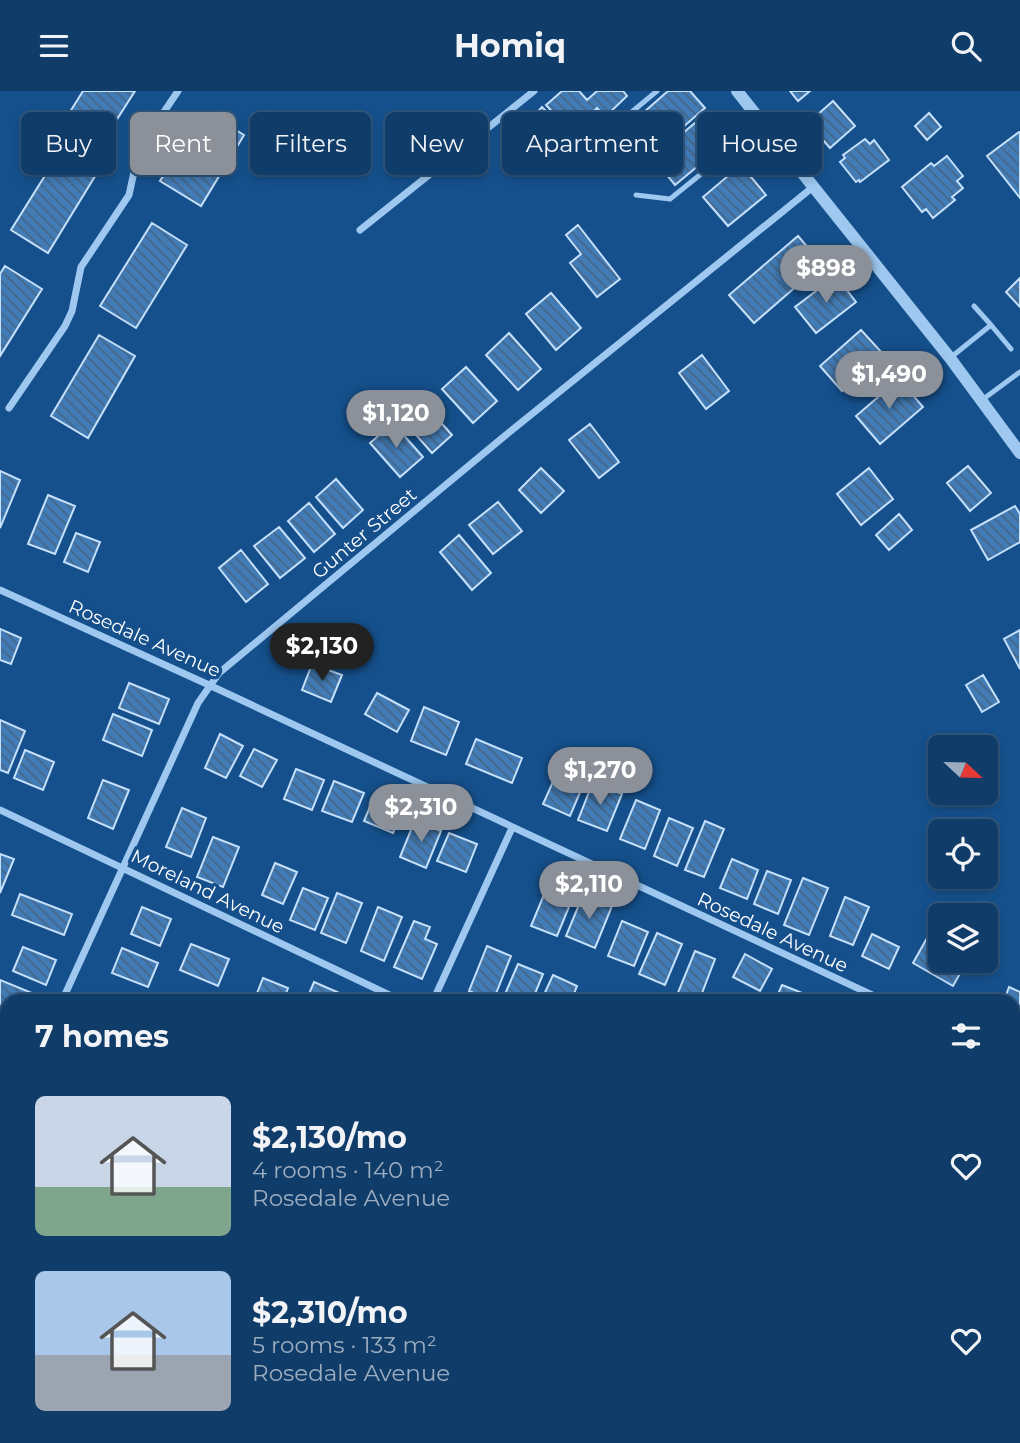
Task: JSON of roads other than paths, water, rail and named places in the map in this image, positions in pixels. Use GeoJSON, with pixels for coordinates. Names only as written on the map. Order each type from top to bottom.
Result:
{"type":"FeatureCollection","features":[{"type":"Feature","properties":{"kind":"street"},"geometry":{"type":"LineString","coordinates":[[9,408],[65,326],[72,311],[79,272],[128,195],[139,149],[178,91]]}},
{"type":"Feature","properties":{"kind":"street"},"geometry":{"type":"LineString","coordinates":[[360,230],[534,91]]}},
{"type":"Feature","properties":{"kind":"street"},"geometry":{"type":"LineString","coordinates":[[740,92],[754,112]]}},
{"type":"Feature","properties":{"kind":"street"},"geometry":{"type":"LineString","coordinates":[[803,175],[950,358],[1020,453]]}},
{"type":"Feature","properties":{"kind":"street","name":"Gunter Street"},"geometry":{"type":"LineString","coordinates":[[65,994],[198,703],[209,685],[235,658],[250,649],[501,439],[813,187]]}},
{"type":"Feature","properties":{"kind":"street","name":"Rosedale Avenue"},"geometry":{"type":"LineString","coordinates":[[0,590],[870,994]]}},
{"type":"Feature","properties":{"kind":"street","name":"Moreland Avenue"},"geometry":{"type":"LineString","coordinates":[[0,810],[387,994]]}},
{"type":"Feature","properties":{"kind":"street"},"geometry":{"type":"LineString","coordinates":[[435,994],[512,828]]}},
{"type":"Feature","properties":{"kind":"lane"},"geometry":{"type":"LineString","coordinates":[[632,112],[657,91]]}},
{"type":"Feature","properties":{"kind":"lane"},"geometry":{"type":"LineString","coordinates":[[636,195],[670,199],[700,175]]}},
{"type":"Feature","properties":{"kind":"lane"},"geometry":{"type":"LineString","coordinates":[[974,306],[1011,349]]}},
{"type":"Feature","properties":{"kind":"lane"},"geometry":{"type":"LineString","coordinates":[[950,358],[990,325]]}},
{"type":"Feature","properties":{"kind":"lane"},"geometry":{"type":"LineString","coordinates":[[982,400],[1020,372]]}}]}
